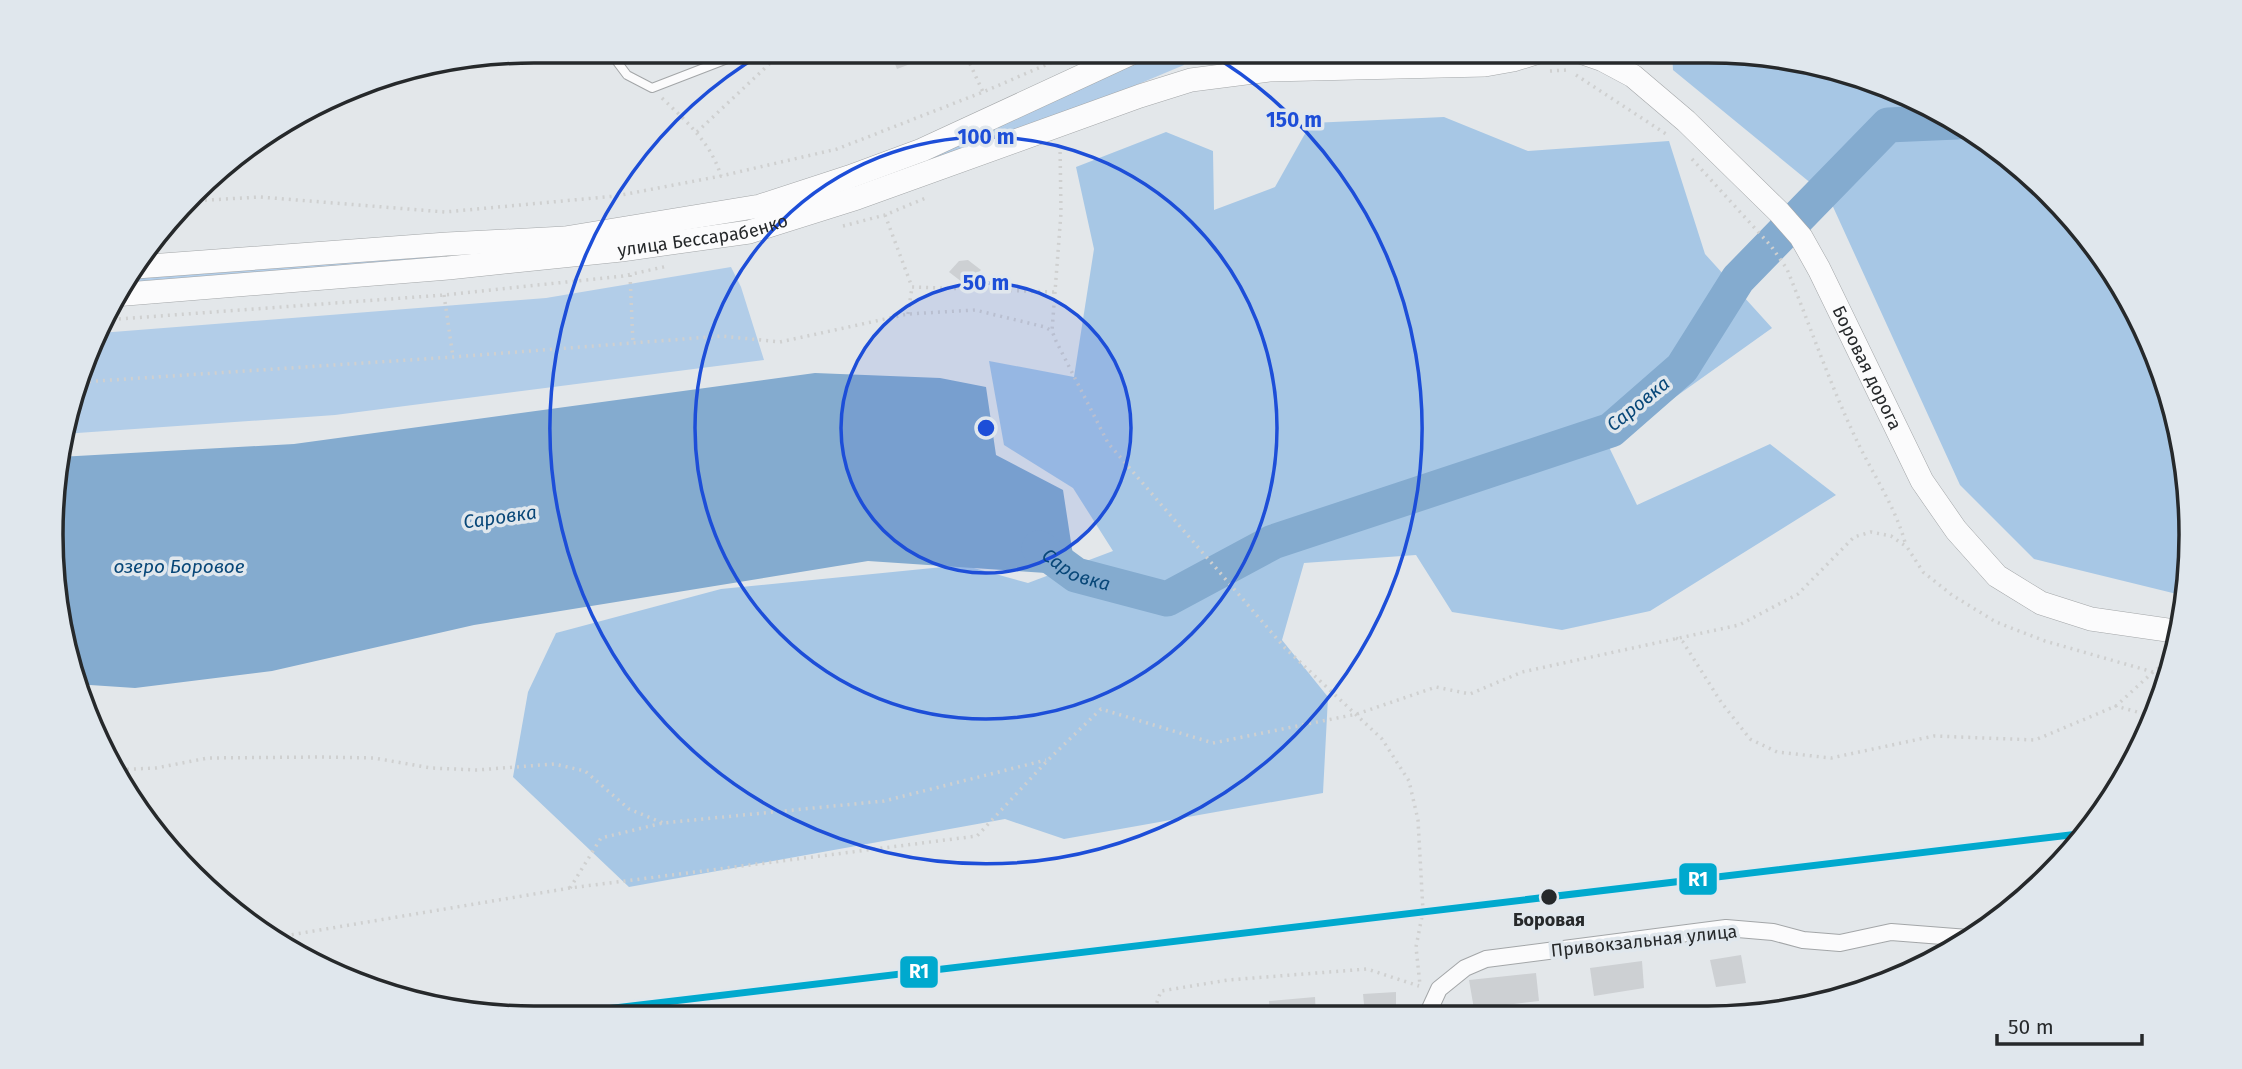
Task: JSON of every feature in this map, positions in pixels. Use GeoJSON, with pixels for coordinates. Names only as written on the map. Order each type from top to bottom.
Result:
{"type":"FeatureCollection","features":[{"type":"Feature","properties":{"kind":"main road","name":"улица Бессарабенко"},"geometry":{"type":"LineString","coordinates":[[149,264],[565,238],[760,206],[922,150],[1110,63]]}},
{"type":"Feature","properties":{"kind":"main road"},"geometry":{"type":"LineString","coordinates":[[1269,70],[1279,63]]}},
{"type":"Feature","properties":{"kind":"main road","name":"улица Бессарабенко"},"geometry":{"type":"LineString","coordinates":[[129,294],[448,268],[621,250],[749,232],[857,198],[1191,80],[1269,70],[1415,65],[1454,67],[1496,63]]}},
{"type":"Feature","properties":{"kind":"main road","name":"Боровая дорога"},"geometry":{"type":"LineString","coordinates":[[1609,63],[1633,76],[1686,121],[1801,237],[1922,481],[1956,530],[1997,576],[2042,603],[2091,619],[2169,631]]}},
{"type":"Feature","properties":{"kind":"main road"},"geometry":{"type":"LineString","coordinates":[[447,244],[448,268]]}},
{"type":"Feature","properties":{"kind":"street","name":"Привокзальная улица"},"geometry":{"type":"LineString","coordinates":[[1431,1006],[1439,989],[1465,968],[1486,959],[1726,928],[1773,932],[1803,940],[1840,943],[1891,932],[1953,937]]}},
{"type":"Feature","properties":{"kind":"lane"},"geometry":{"type":"LineString","coordinates":[[618,63],[627,75],[652,88],[717,63]]}},
{"type":"Feature","properties":{"kind":"path"},"geometry":{"type":"LineString","coordinates":[[698,132],[770,63]]}},
{"type":"Feature","properties":{"kind":"path"},"geometry":{"type":"LineString","coordinates":[[970,63],[983,92]]}},
{"type":"Feature","properties":{"kind":"path"},"geometry":{"type":"LineString","coordinates":[[202,200],[260,197],[445,212],[616,196],[722,176],[837,149],[1050,63]]}},
{"type":"Feature","properties":{"kind":"path"},"geometry":{"type":"LineString","coordinates":[[1548,63],[1569,70],[1675,140]]}},
{"type":"Feature","properties":{"kind":"path"},"geometry":{"type":"LineString","coordinates":[[652,88],[698,132],[716,160],[722,176]]}},
{"type":"Feature","properties":{"kind":"path"},"geometry":{"type":"LineString","coordinates":[[1060,139],[1061,213],[1052,331],[1108,443],[1285,648],[1382,739],[1409,780],[1419,820],[1423,911],[1416,947],[1421,996]]}},
{"type":"Feature","properties":{"kind":"path"},"geometry":{"type":"LineString","coordinates":[[1692,159],[1771,246],[1787,270],[1856,439],[1891,506],[1907,547],[1923,572],[1952,595],[1996,622],[2045,641],[2153,672]]}},
{"type":"Feature","properties":{"kind":"path"},"geometry":{"type":"LineString","coordinates":[[885,215],[912,287],[908,314]]}},
{"type":"Feature","properties":{"kind":"path"},"geometry":{"type":"LineString","coordinates":[[630,275],[633,343]]}},
{"type":"Feature","properties":{"kind":"path"},"geometry":{"type":"LineString","coordinates":[[912,287],[1055,292]]}},
{"type":"Feature","properties":{"kind":"path"},"geometry":{"type":"LineString","coordinates":[[443,295],[453,357]]}},
{"type":"Feature","properties":{"kind":"path"},"geometry":{"type":"LineString","coordinates":[[89,382],[722,336],[780,342],[908,314],[975,310],[1052,331]]}},
{"type":"Feature","properties":{"kind":"path"},"geometry":{"type":"LineString","coordinates":[[287,936],[570,888],[977,836],[1048,760],[1101,709],[1213,743],[1357,714],[1436,687],[1470,694],[1522,672],[1739,625],[1798,594],[1854,537],[1871,532],[1891,536],[1907,547]]}},
{"type":"Feature","properties":{"kind":"path"},"geometry":{"type":"LineString","coordinates":[[1676,638],[1683,642],[1721,702],[1750,739],[1777,752],[1831,758],[1934,736],[2035,740],[2116,706],[2160,667]]}},
{"type":"Feature","properties":{"kind":"path"},"geometry":{"type":"LineString","coordinates":[[2116,706],[2143,714]]}},
{"type":"Feature","properties":{"kind":"path"},"geometry":{"type":"LineString","coordinates":[[126,769],[156,768],[208,758],[374,758],[431,768],[465,769],[554,764],[585,771],[629,809],[663,822]]}},
{"type":"Feature","properties":{"kind":"path"},"geometry":{"type":"LineString","coordinates":[[570,888],[601,838],[663,822],[884,801],[1048,760]]}},
{"type":"Feature","properties":{"kind":"path"},"geometry":{"type":"LineString","coordinates":[[1156,1006],[1161,991],[1228,980],[1367,970],[1420,986]]}},
{"type":"Feature","properties":{"kind":"shaded area"},"geometry":{"type":"Polygon","coordinates":[[[1125,63],[1183,63],[1184,65],[1103,99],[862,190],[858,182],[1125,63]]]}},
{"type":"Feature","properties":{"kind":"shaded area"},"geometry":{"type":"Polygon","coordinates":[[[1673,63],[1769,67],[1830,79],[1859,88],[1916,112],[1969,142],[1995,160],[2041,201],[2082,247],[2100,273],[2130,326],[2154,383],[2163,412],[2175,473],[2179,534],[2175,594],[2034,559],[1960,485],[1829,198],[1673,70],[1673,63]]]}},
{"type":"Feature","properties":{"kind":"shaded area"},"geometry":{"type":"Polygon","coordinates":[[[1444,117],[1528,151],[1669,141],[1705,254],[1772,328],[1608,445],[1637,505],[1770,444],[1836,495],[1650,611],[1562,630],[1452,612],[1416,555],[1304,563],[1282,640],[1328,697],[1323,793],[1064,839],[1005,819],[629,887],[513,777],[528,692],[556,633],[721,589],[963,565],[1028,583],[1113,551],[1073,488],[1004,445],[989,361],[1074,377],[1094,249],[1076,167],[1166,132],[1213,151],[1214,210],[1275,187],[1311,123],[1444,117]]]}},
{"type":"Feature","properties":{"kind":"shaded area"},"geometry":{"type":"Polygon","coordinates":[[[436,248],[437,258],[135,284],[143,272],[436,248]]]}},
{"type":"Feature","properties":{"kind":"shaded area"},"geometry":{"type":"Polygon","coordinates":[[[731,267],[741,287],[764,360],[335,415],[74,433],[88,383],[109,332],[546,298],[731,267]]]}},
{"type":"Feature","properties":{"kind":"water","name":"озеро Боровое"},"geometry":{"type":"Polygon","coordinates":[[[815,373],[940,378],[986,387],[996,455],[1063,490],[1076,575],[868,561],[474,625],[272,671],[135,688],[88,685],[72,626],[64,565],[64,504],[70,456],[294,444],[815,373]]]}},
{"type":"Feature","properties":{"kind":"building"},"geometry":{"type":"Polygon","coordinates":[[[895,63],[913,63],[897,69],[895,63]]]}},
{"type":"Feature","properties":{"kind":"building"},"geometry":{"type":"Polygon","coordinates":[[[968,260],[981,270],[970,281],[962,282],[949,272],[959,261],[968,260]]]}},
{"type":"Feature","properties":{"kind":"building"},"geometry":{"type":"Polygon","coordinates":[[[1741,955],[1746,983],[1716,987],[1710,960],[1741,955]]]}},
{"type":"Feature","properties":{"kind":"building"},"geometry":{"type":"Polygon","coordinates":[[[1642,961],[1644,988],[1594,996],[1590,968],[1642,961]]]}},
{"type":"Feature","properties":{"kind":"building"},"geometry":{"type":"Polygon","coordinates":[[[1536,973],[1539,1001],[1473,1006],[1469,980],[1536,973]]]}},
{"type":"Feature","properties":{"kind":"building"},"geometry":{"type":"Polygon","coordinates":[[[1396,992],[1396,1006],[1364,1006],[1363,994],[1396,992]]]}},
{"type":"Feature","properties":{"kind":"building"},"geometry":{"type":"Polygon","coordinates":[[[1315,997],[1315,1006],[1269,1006],[1269,1001],[1315,997]]]}},
{"type":"Feature","properties":{"kind":"waterway","name":"Саровка"},"geometry":{"type":"LineString","coordinates":[[1039,548],[1076,575],[1167,599],[1273,542],[1611,430],[1682,368],[1738,279],[1888,125],[1937,123]]}},
{"type":"Feature","properties":{"kind":"transit line","name":"R1"},"geometry":{"type":"LineString","coordinates":[[631,1006],[2071,835]]}},
{"type":"Feature","properties":{"kind":"place","name":"Боровая"},"geometry":{"type":"Point","coordinates":[1549,897]}}]}
